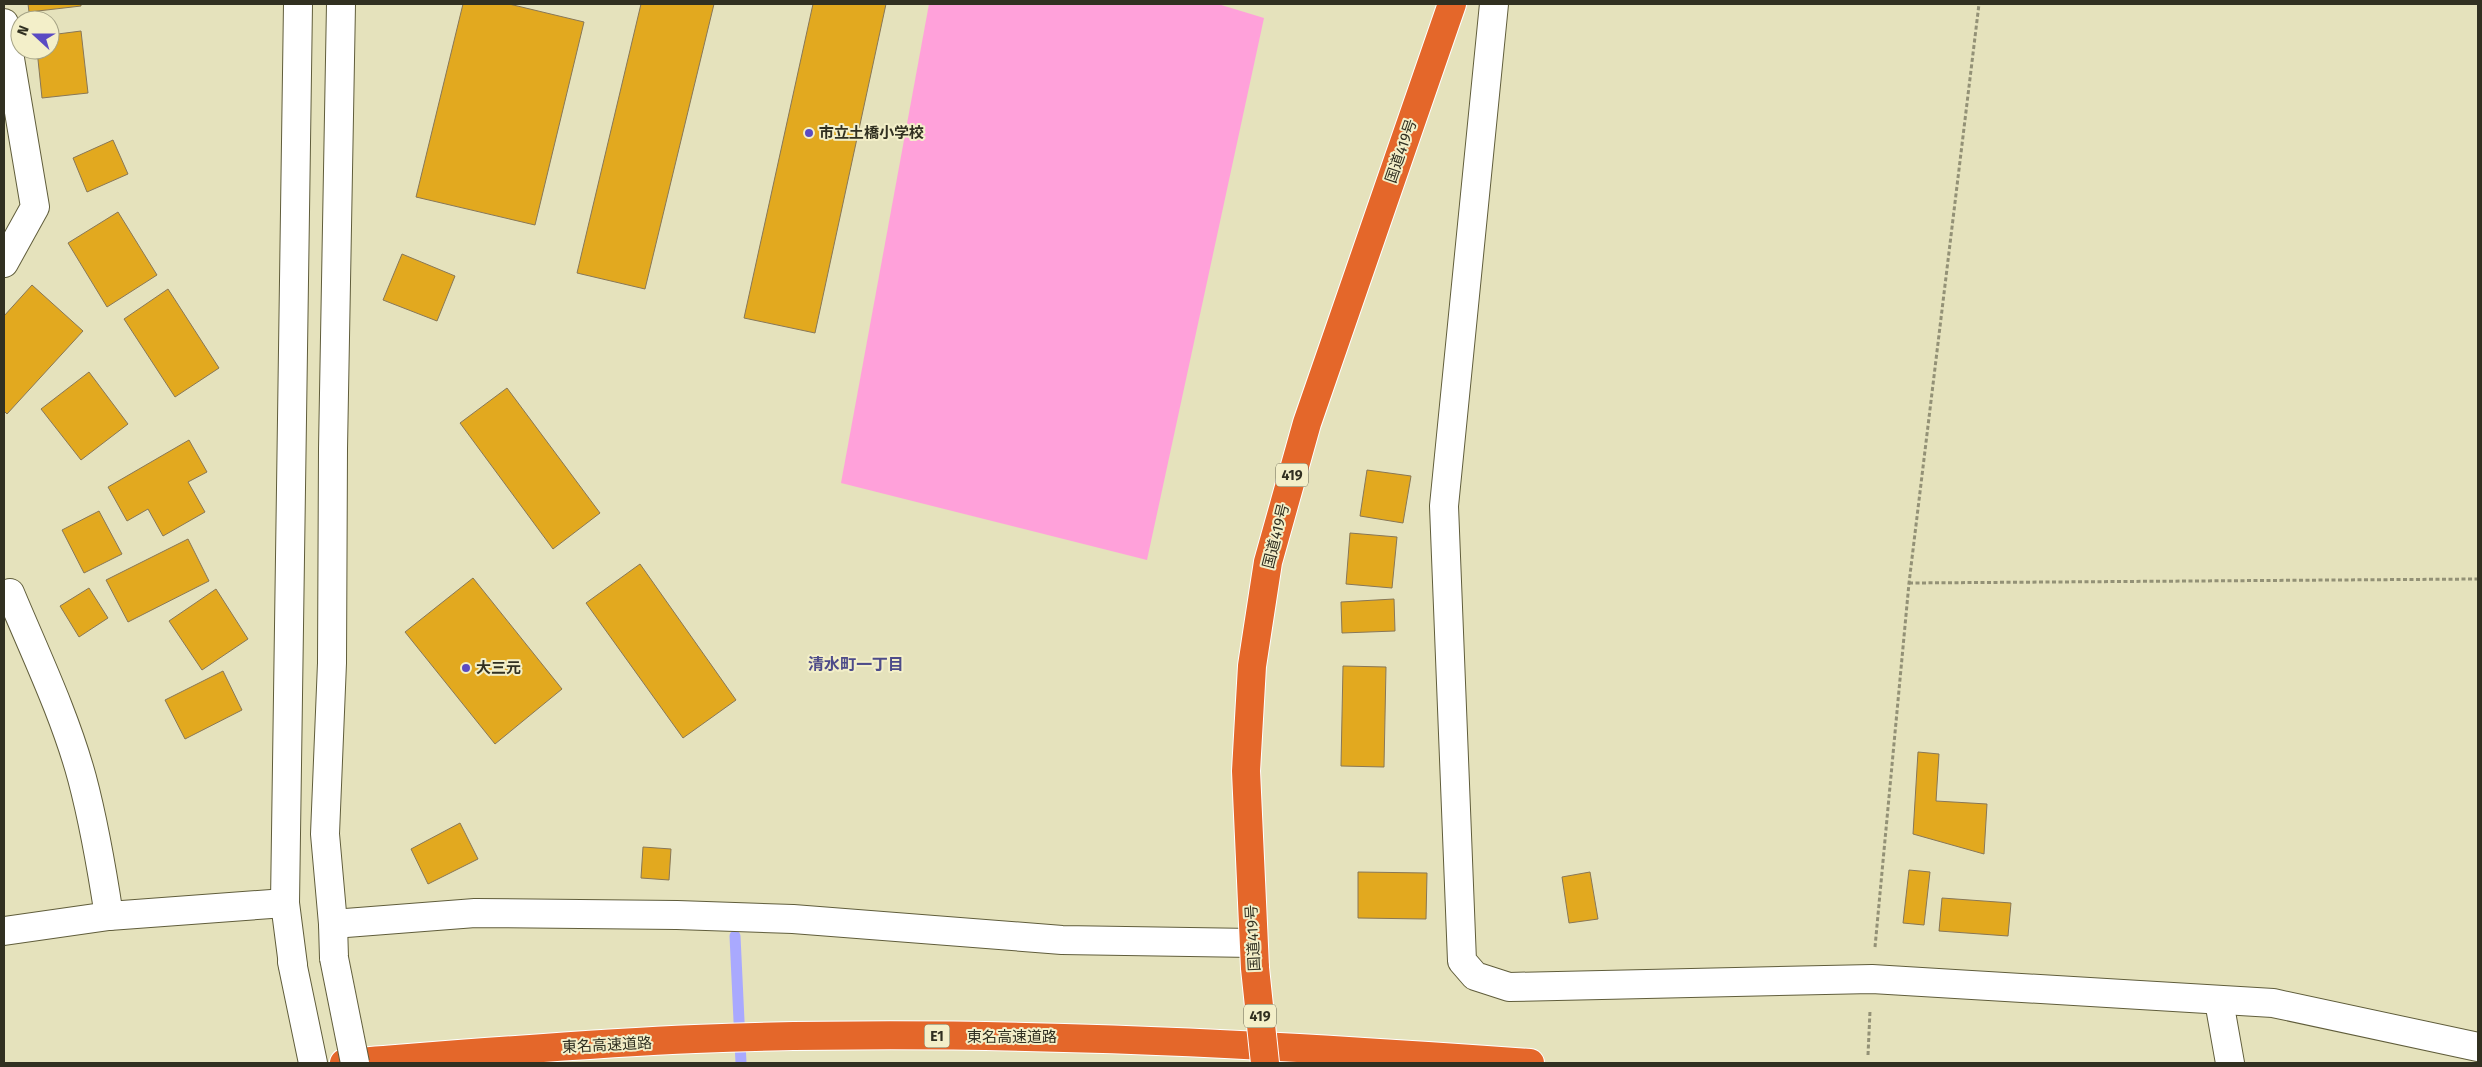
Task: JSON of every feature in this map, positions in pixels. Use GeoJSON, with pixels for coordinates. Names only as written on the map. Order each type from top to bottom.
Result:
{"type":"FeatureCollection","features":[{"type":"Feature","properties":{"kind":"highway","name":"国道419号"},"geometry":{"type":"LineString","coordinates":[[1265,1063],[1254,955],[1246,771],[1252,666],[1268,562],[1307,423],[1452,4]]}},
{"type":"Feature","properties":{"kind":"highway","name":"東名高速道路"},"geometry":{"type":"LineString","coordinates":[[344,1063],[696,1039],[934,1036],[1115,1038],[1346,1050],[1530,1063]]}},
{"type":"Feature","properties":{"kind":"street"},"geometry":{"type":"LineString","coordinates":[[298,4],[285,902],[292,964],[313,1063]]}},
{"type":"Feature","properties":{"kind":"street"},"geometry":{"type":"LineString","coordinates":[[341,4],[333,449],[332,663],[325,834],[334,958],[355,1063]]}},
{"type":"Feature","properties":{"kind":"street"},"geometry":{"type":"LineString","coordinates":[[1494,4],[1444,506],[1462,961],[1474,976],[1509,987],[1872,979],[2273,1003],[2478,1047]]}},
{"type":"Feature","properties":{"kind":"street"},"geometry":{"type":"LineString","coordinates":[[4,23],[35,208],[4,263]]}},
{"type":"Feature","properties":{"kind":"street"},"geometry":{"type":"LineString","coordinates":[[7,588],[52,692],[81,776],[101,866],[109,916]]}},
{"type":"Feature","properties":{"kind":"street"},"geometry":{"type":"LineString","coordinates":[[4,931],[109,916],[285,902]]}},
{"type":"Feature","properties":{"kind":"street"},"geometry":{"type":"LineString","coordinates":[[333,924],[475,914],[677,915],[793,919],[1254,955]]}},
{"type":"Feature","properties":{"kind":"street"},"geometry":{"type":"LineString","coordinates":[[2219,1001],[2230,1063]]}},
{"type":"Feature","properties":{"kind":"path"},"geometry":{"type":"LineString","coordinates":[[1868,1055],[1872,979],[1910,583],[1979,4]]}},
{"type":"Feature","properties":{"kind":"path"},"geometry":{"type":"LineString","coordinates":[[1910,583],[2478,579]]}},
{"type":"Feature","properties":{"kind":"shaded area"},"geometry":{"type":"Polygon","coordinates":[[[929,4],[1218,4],[1264,18],[1147,560],[841,483],[929,4]]]}},
{"type":"Feature","properties":{"kind":"building"},"geometry":{"type":"Polygon","coordinates":[[[28,4],[81,4],[81,6],[46,10],[29,10],[28,4]]]}},
{"type":"Feature","properties":{"kind":"building"},"geometry":{"type":"Polygon","coordinates":[[[463,4],[509,4],[584,22],[535,225],[416,197],[463,4]]]}},
{"type":"Feature","properties":{"kind":"building"},"geometry":{"type":"Polygon","coordinates":[[[641,4],[714,4],[645,289],[577,273],[641,4]]]}},
{"type":"Feature","properties":{"kind":"building"},"geometry":{"type":"Polygon","coordinates":[[[813,4],[886,4],[815,333],[744,318],[813,4]]]}},
{"type":"Feature","properties":{"kind":"building"},"geometry":{"type":"Polygon","coordinates":[[[81,31],[88,93],[42,98],[38,60],[60,60],[60,34],[81,31]]]}},
{"type":"Feature","properties":{"kind":"building"},"geometry":{"type":"Polygon","coordinates":[[[113,140],[128,174],[87,192],[73,158],[113,140]]]}},
{"type":"Feature","properties":{"kind":"building"},"geometry":{"type":"Polygon","coordinates":[[[118,212],[157,275],[107,307],[68,243],[118,212]]]}},
{"type":"Feature","properties":{"kind":"building"},"geometry":{"type":"Polygon","coordinates":[[[402,254],[455,276],[437,321],[383,300],[402,254]]]}},
{"type":"Feature","properties":{"kind":"building"},"geometry":{"type":"Polygon","coordinates":[[[32,285],[83,331],[7,414],[4,411],[4,316],[32,285]]]}},
{"type":"Feature","properties":{"kind":"building"},"geometry":{"type":"Polygon","coordinates":[[[168,289],[219,368],[175,397],[124,319],[168,289]]]}},
{"type":"Feature","properties":{"kind":"building"},"geometry":{"type":"Polygon","coordinates":[[[89,372],[128,424],[81,460],[41,409],[89,372]]]}},
{"type":"Feature","properties":{"kind":"building"},"geometry":{"type":"Polygon","coordinates":[[[507,388],[600,513],[553,549],[460,423],[507,388]]]}},
{"type":"Feature","properties":{"kind":"building"},"geometry":{"type":"Polygon","coordinates":[[[189,440],[207,472],[188,482],[205,512],[163,536],[148,509],[127,521],[108,487],[189,440]]]}},
{"type":"Feature","properties":{"kind":"building"},"geometry":{"type":"Polygon","coordinates":[[[1367,470],[1411,476],[1403,523],[1360,516],[1367,470]]]}},
{"type":"Feature","properties":{"kind":"building"},"geometry":{"type":"Polygon","coordinates":[[[99,511],[122,554],[84,573],[62,530],[99,511]]]}},
{"type":"Feature","properties":{"kind":"building"},"geometry":{"type":"Polygon","coordinates":[[[1350,533],[1397,537],[1392,588],[1346,584],[1350,533]]]}},
{"type":"Feature","properties":{"kind":"building"},"geometry":{"type":"Polygon","coordinates":[[[188,539],[209,581],[128,622],[106,580],[188,539]]]}},
{"type":"Feature","properties":{"kind":"building"},"geometry":{"type":"Polygon","coordinates":[[[640,564],[736,700],[683,738],[586,603],[640,564]]]}},
{"type":"Feature","properties":{"kind":"building"},"geometry":{"type":"Polygon","coordinates":[[[473,578],[562,689],[495,744],[405,632],[473,578]]]}},
{"type":"Feature","properties":{"kind":"building"},"geometry":{"type":"Polygon","coordinates":[[[89,588],[108,618],[79,637],[60,606],[89,588]]]}},
{"type":"Feature","properties":{"kind":"building"},"geometry":{"type":"Polygon","coordinates":[[[216,589],[248,639],[202,670],[169,621],[216,589]]]}},
{"type":"Feature","properties":{"kind":"building"},"geometry":{"type":"Polygon","coordinates":[[[1394,599],[1395,631],[1342,633],[1341,602],[1394,599]]]}},
{"type":"Feature","properties":{"kind":"building"},"geometry":{"type":"Polygon","coordinates":[[[1343,666],[1386,667],[1384,767],[1341,766],[1343,666]]]}},
{"type":"Feature","properties":{"kind":"building"},"geometry":{"type":"Polygon","coordinates":[[[223,671],[242,710],[185,739],[165,700],[223,671]]]}},
{"type":"Feature","properties":{"kind":"building"},"geometry":{"type":"Polygon","coordinates":[[[1918,752],[1939,754],[1936,801],[1987,804],[1984,854],[1913,834],[1918,752]]]}},
{"type":"Feature","properties":{"kind":"building"},"geometry":{"type":"Polygon","coordinates":[[[460,823],[478,859],[428,884],[411,849],[460,823]]]}},
{"type":"Feature","properties":{"kind":"building"},"geometry":{"type":"Polygon","coordinates":[[[643,847],[671,849],[669,880],[641,878],[643,847]]]}},
{"type":"Feature","properties":{"kind":"building"},"geometry":{"type":"Polygon","coordinates":[[[1909,870],[1930,872],[1924,925],[1903,923],[1909,870]]]}},
{"type":"Feature","properties":{"kind":"building"},"geometry":{"type":"Polygon","coordinates":[[[1358,872],[1427,873],[1426,919],[1358,918],[1358,872]]]}},
{"type":"Feature","properties":{"kind":"building"},"geometry":{"type":"Polygon","coordinates":[[[1590,872],[1598,919],[1569,923],[1562,877],[1590,872]]]}},
{"type":"Feature","properties":{"kind":"building"},"geometry":{"type":"Polygon","coordinates":[[[1942,898],[2011,903],[2008,936],[1939,931],[1942,898]]]}},
{"type":"Feature","properties":{"kind":"waterway"},"geometry":{"type":"LineString","coordinates":[[735,936],[741,1063]]}},
{"type":"Feature","properties":{"kind":"place","name":"市立土橋小学校"},"geometry":{"type":"Point","coordinates":[809,133]}},
{"type":"Feature","properties":{"kind":"place","name":"大三元"},"geometry":{"type":"Point","coordinates":[466,668]}},
{"type":"Feature","properties":{"kind":"district","name":"清水町一丁目"},"geometry":{"type":"Point","coordinates":[856,664]}}]}
